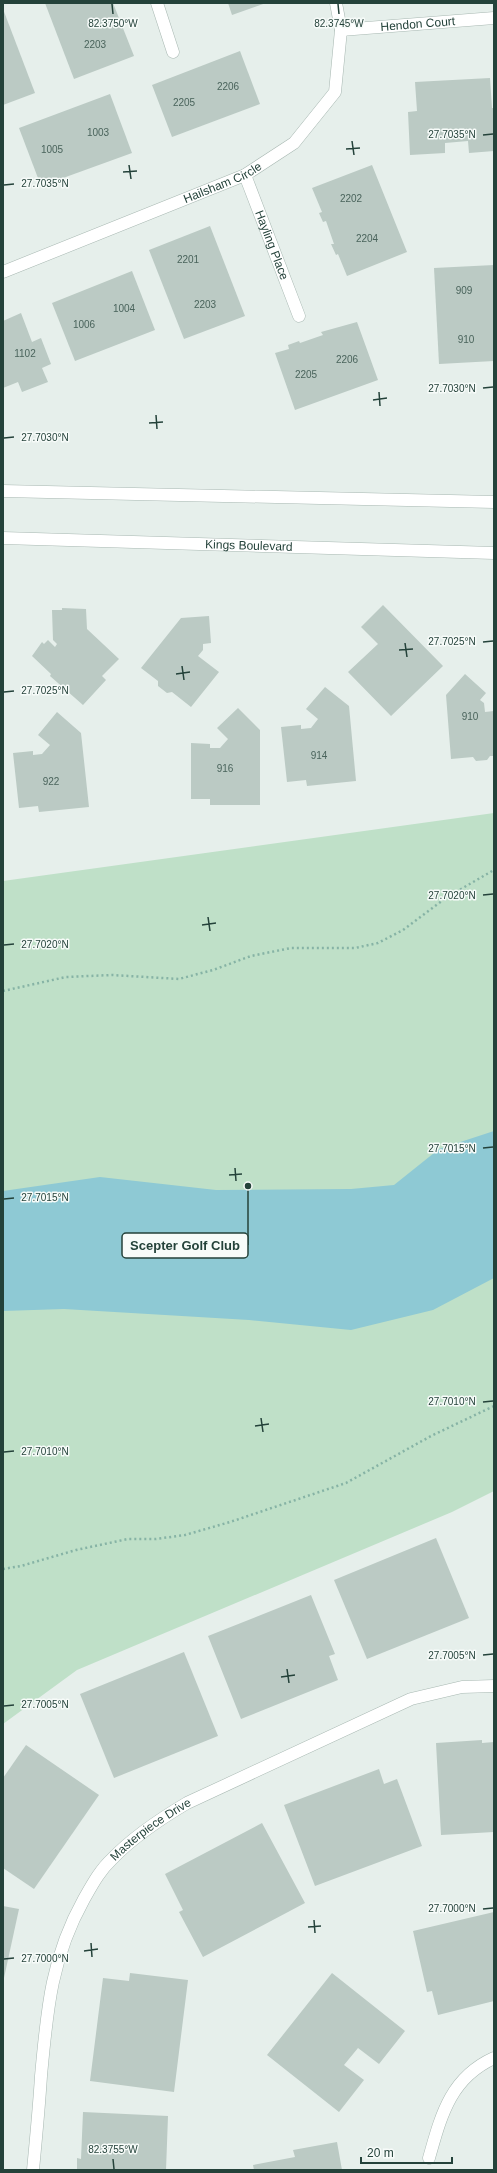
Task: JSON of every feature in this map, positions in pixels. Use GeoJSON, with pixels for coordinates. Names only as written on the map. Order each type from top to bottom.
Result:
{"type":"FeatureCollection","features":[{"type":"Feature","properties":{"kind":"street"},"geometry":{"type":"LineString","coordinates":[[157,3],[173,52]]}},
{"type":"Feature","properties":{"kind":"street","name":"Hailsham Circle"},"geometry":{"type":"LineString","coordinates":[[3,272],[246,175],[294,143],[335,92],[341,30],[336,3]]}},
{"type":"Feature","properties":{"kind":"street","name":"Hendon Court"},"geometry":{"type":"LineString","coordinates":[[341,30],[494,18]]}},
{"type":"Feature","properties":{"kind":"street","name":"Hayling Place"},"geometry":{"type":"LineString","coordinates":[[246,175],[299,316]]}},
{"type":"Feature","properties":{"kind":"street"},"geometry":{"type":"LineString","coordinates":[[3,490],[494,502]]}},
{"type":"Feature","properties":{"kind":"street","name":"Kings Boulevard"},"geometry":{"type":"LineString","coordinates":[[3,538],[494,554]]}},
{"type":"Feature","properties":{"kind":"street","name":"Masterpiece Drive"},"geometry":{"type":"LineString","coordinates":[[33,2170],[48,1997],[55,1967],[67,1933],[79,1908],[93,1882],[110,1860],[131,1840],[158,1820],[187,1803],[411,1699],[462,1687],[494,1686]]}},
{"type":"Feature","properties":{"kind":"street"},"geometry":{"type":"LineString","coordinates":[[429,2158],[442,2113],[451,2095],[466,2077],[483,2063],[494,2058]]}},
{"type":"Feature","properties":{"kind":"path"},"geometry":{"type":"LineString","coordinates":[[3,991],[66,977],[112,975],[179,979],[213,970],[251,956],[291,948],[355,948],[378,942],[403,930],[447,897],[494,870]]}},
{"type":"Feature","properties":{"kind":"path"},"geometry":{"type":"LineString","coordinates":[[3,1569],[21,1566],[76,1550],[128,1539],[156,1539],[185,1535],[230,1522],[346,1483],[431,1436],[494,1406]]}},
{"type":"Feature","properties":{"kind":"green space"},"geometry":{"type":"Polygon","coordinates":[[[494,813],[494,1491],[452,1512],[77,1670],[3,1724],[3,881],[494,813]]]}},
{"type":"Feature","properties":{"kind":"water"},"geometry":{"type":"Polygon","coordinates":[[[494,1131],[494,1278],[433,1310],[351,1330],[249,1320],[64,1309],[3,1311],[3,1191],[100,1177],[216,1190],[351,1189],[394,1185],[439,1149],[494,1131]]]}},
{"type":"Feature","properties":{"kind":"building"},"geometry":{"type":"Polygon","coordinates":[[[45,3],[113,3],[134,56],[74,79],[45,3]]]}},
{"type":"Feature","properties":{"kind":"building"},"geometry":{"type":"Polygon","coordinates":[[[228,3],[266,3],[232,15],[228,3]]]}},
{"type":"Feature","properties":{"kind":"building"},"geometry":{"type":"Polygon","coordinates":[[[3,9],[35,93],[3,105],[3,9]]]}},
{"type":"Feature","properties":{"kind":"building"},"geometry":{"type":"Polygon","coordinates":[[[240,51],[260,104],[172,137],[152,85],[240,51]]]}},
{"type":"Feature","properties":{"kind":"building"},"geometry":{"type":"Polygon","coordinates":[[[490,78],[492,108],[494,108],[494,151],[469,153],[468,141],[445,143],[445,153],[410,155],[408,112],[417,111],[415,82],[490,78]]]}},
{"type":"Feature","properties":{"kind":"building"},"geometry":{"type":"Polygon","coordinates":[[[110,94],[132,153],[41,186],[19,128],[110,94]]]}},
{"type":"Feature","properties":{"kind":"building"},"geometry":{"type":"Polygon","coordinates":[[[372,165],[407,252],[347,276],[338,254],[336,255],[331,244],[334,244],[326,221],[323,222],[319,213],[322,212],[312,188],[372,165]]]}},
{"type":"Feature","properties":{"kind":"building"},"geometry":{"type":"Polygon","coordinates":[[[210,226],[245,316],[184,339],[149,250],[210,226]]]}},
{"type":"Feature","properties":{"kind":"building"},"geometry":{"type":"Polygon","coordinates":[[[494,265],[494,361],[439,364],[434,268],[494,265]]]}},
{"type":"Feature","properties":{"kind":"building"},"geometry":{"type":"Polygon","coordinates":[[[132,271],[155,330],[75,361],[52,303],[132,271]]]}},
{"type":"Feature","properties":{"kind":"building"},"geometry":{"type":"Polygon","coordinates":[[[21,313],[32,342],[41,338],[51,364],[42,368],[48,382],[22,392],[18,382],[3,388],[3,321],[21,313]]]}},
{"type":"Feature","properties":{"kind":"building"},"geometry":{"type":"Polygon","coordinates":[[[357,322],[378,380],[295,410],[275,353],[289,349],[288,345],[299,341],[300,343],[323,335],[321,332],[357,322]]]}},
{"type":"Feature","properties":{"kind":"building"},"geometry":{"type":"Polygon","coordinates":[[[383,605],[443,666],[391,716],[348,672],[378,644],[361,627],[383,605]]]}},
{"type":"Feature","properties":{"kind":"building"},"geometry":{"type":"Polygon","coordinates":[[[62,608],[86,609],[87,629],[119,659],[102,676],[106,680],[83,705],[50,676],[51,674],[32,656],[42,642],[44,644],[48,640],[55,647],[57,644],[53,640],[52,610],[62,610],[62,608]]]}},
{"type":"Feature","properties":{"kind":"building"},"geometry":{"type":"Polygon","coordinates":[[[209,616],[211,643],[203,644],[203,650],[198,656],[219,672],[191,707],[172,692],[167,693],[158,686],[158,681],[141,668],[181,618],[209,616]]]}},
{"type":"Feature","properties":{"kind":"building"},"geometry":{"type":"Polygon","coordinates":[[[465,674],[486,693],[480,700],[484,703],[485,712],[494,711],[494,756],[490,756],[487,760],[476,761],[473,757],[451,759],[446,695],[465,674]]]}},
{"type":"Feature","properties":{"kind":"building"},"geometry":{"type":"Polygon","coordinates":[[[325,687],[349,706],[356,781],[307,786],[306,780],[287,782],[281,727],[301,725],[301,729],[311,728],[318,719],[306,709],[325,687]]]}},
{"type":"Feature","properties":{"kind":"building"},"geometry":{"type":"Polygon","coordinates":[[[238,708],[260,730],[260,805],[210,805],[210,799],[191,799],[191,743],[210,744],[210,748],[220,748],[228,739],[217,728],[238,708]]]}},
{"type":"Feature","properties":{"kind":"building"},"geometry":{"type":"Polygon","coordinates":[[[57,712],[81,733],[89,807],[39,812],[38,806],[19,808],[13,753],[33,751],[33,755],[42,754],[50,745],[38,735],[57,712]]]}},
{"type":"Feature","properties":{"kind":"building"},"geometry":{"type":"Polygon","coordinates":[[[436,1538],[469,1618],[367,1659],[334,1580],[436,1538]]]}},
{"type":"Feature","properties":{"kind":"building"},"geometry":{"type":"Polygon","coordinates":[[[311,1595],[335,1654],[329,1656],[338,1680],[241,1719],[208,1636],[311,1595]]]}},
{"type":"Feature","properties":{"kind":"building"},"geometry":{"type":"Polygon","coordinates":[[[184,1652],[218,1736],[114,1778],[80,1694],[184,1652]]]}},
{"type":"Feature","properties":{"kind":"building"},"geometry":{"type":"Polygon","coordinates":[[[482,1740],[482,1743],[494,1742],[494,1832],[441,1835],[436,1743],[482,1740]]]}},
{"type":"Feature","properties":{"kind":"building"},"geometry":{"type":"Polygon","coordinates":[[[26,1745],[99,1795],[34,1889],[3,1868],[3,1778],[26,1745]]]}},
{"type":"Feature","properties":{"kind":"building"},"geometry":{"type":"Polygon","coordinates":[[[379,1769],[384,1784],[397,1779],[422,1846],[315,1886],[284,1805],[379,1769]]]}},
{"type":"Feature","properties":{"kind":"building"},"geometry":{"type":"Polygon","coordinates":[[[262,1823],[305,1903],[203,1957],[179,1912],[183,1910],[165,1874],[262,1823]]]}},
{"type":"Feature","properties":{"kind":"building"},"geometry":{"type":"Polygon","coordinates":[[[3,1906],[19,1909],[4,1978],[3,1978],[3,1906]]]}},
{"type":"Feature","properties":{"kind":"building"},"geometry":{"type":"Polygon","coordinates":[[[494,1912],[494,2001],[438,2015],[432,1991],[427,1992],[413,1931],[494,1912]]]}},
{"type":"Feature","properties":{"kind":"building"},"geometry":{"type":"Polygon","coordinates":[[[130,1973],[188,1980],[174,2092],[90,2081],[103,1978],[129,1981],[130,1973]]]}},
{"type":"Feature","properties":{"kind":"building"},"geometry":{"type":"Polygon","coordinates":[[[332,1973],[405,2031],[379,2064],[358,2048],[344,2065],[364,2080],[339,2112],[267,2055],[332,1973]]]}},
{"type":"Feature","properties":{"kind":"building"},"geometry":{"type":"Polygon","coordinates":[[[83,2112],[168,2116],[166,2170],[77,2170],[77,2158],[81,2159],[83,2112]]]}},
{"type":"Feature","properties":{"kind":"building"},"geometry":{"type":"Polygon","coordinates":[[[337,2142],[342,2170],[254,2170],[253,2165],[295,2157],[293,2150],[337,2142]]]}},
{"type":"Feature","properties":{"kind":"place","name":"Scepter Golf Club"},"geometry":{"type":"Point","coordinates":[248,1186]}}]}
